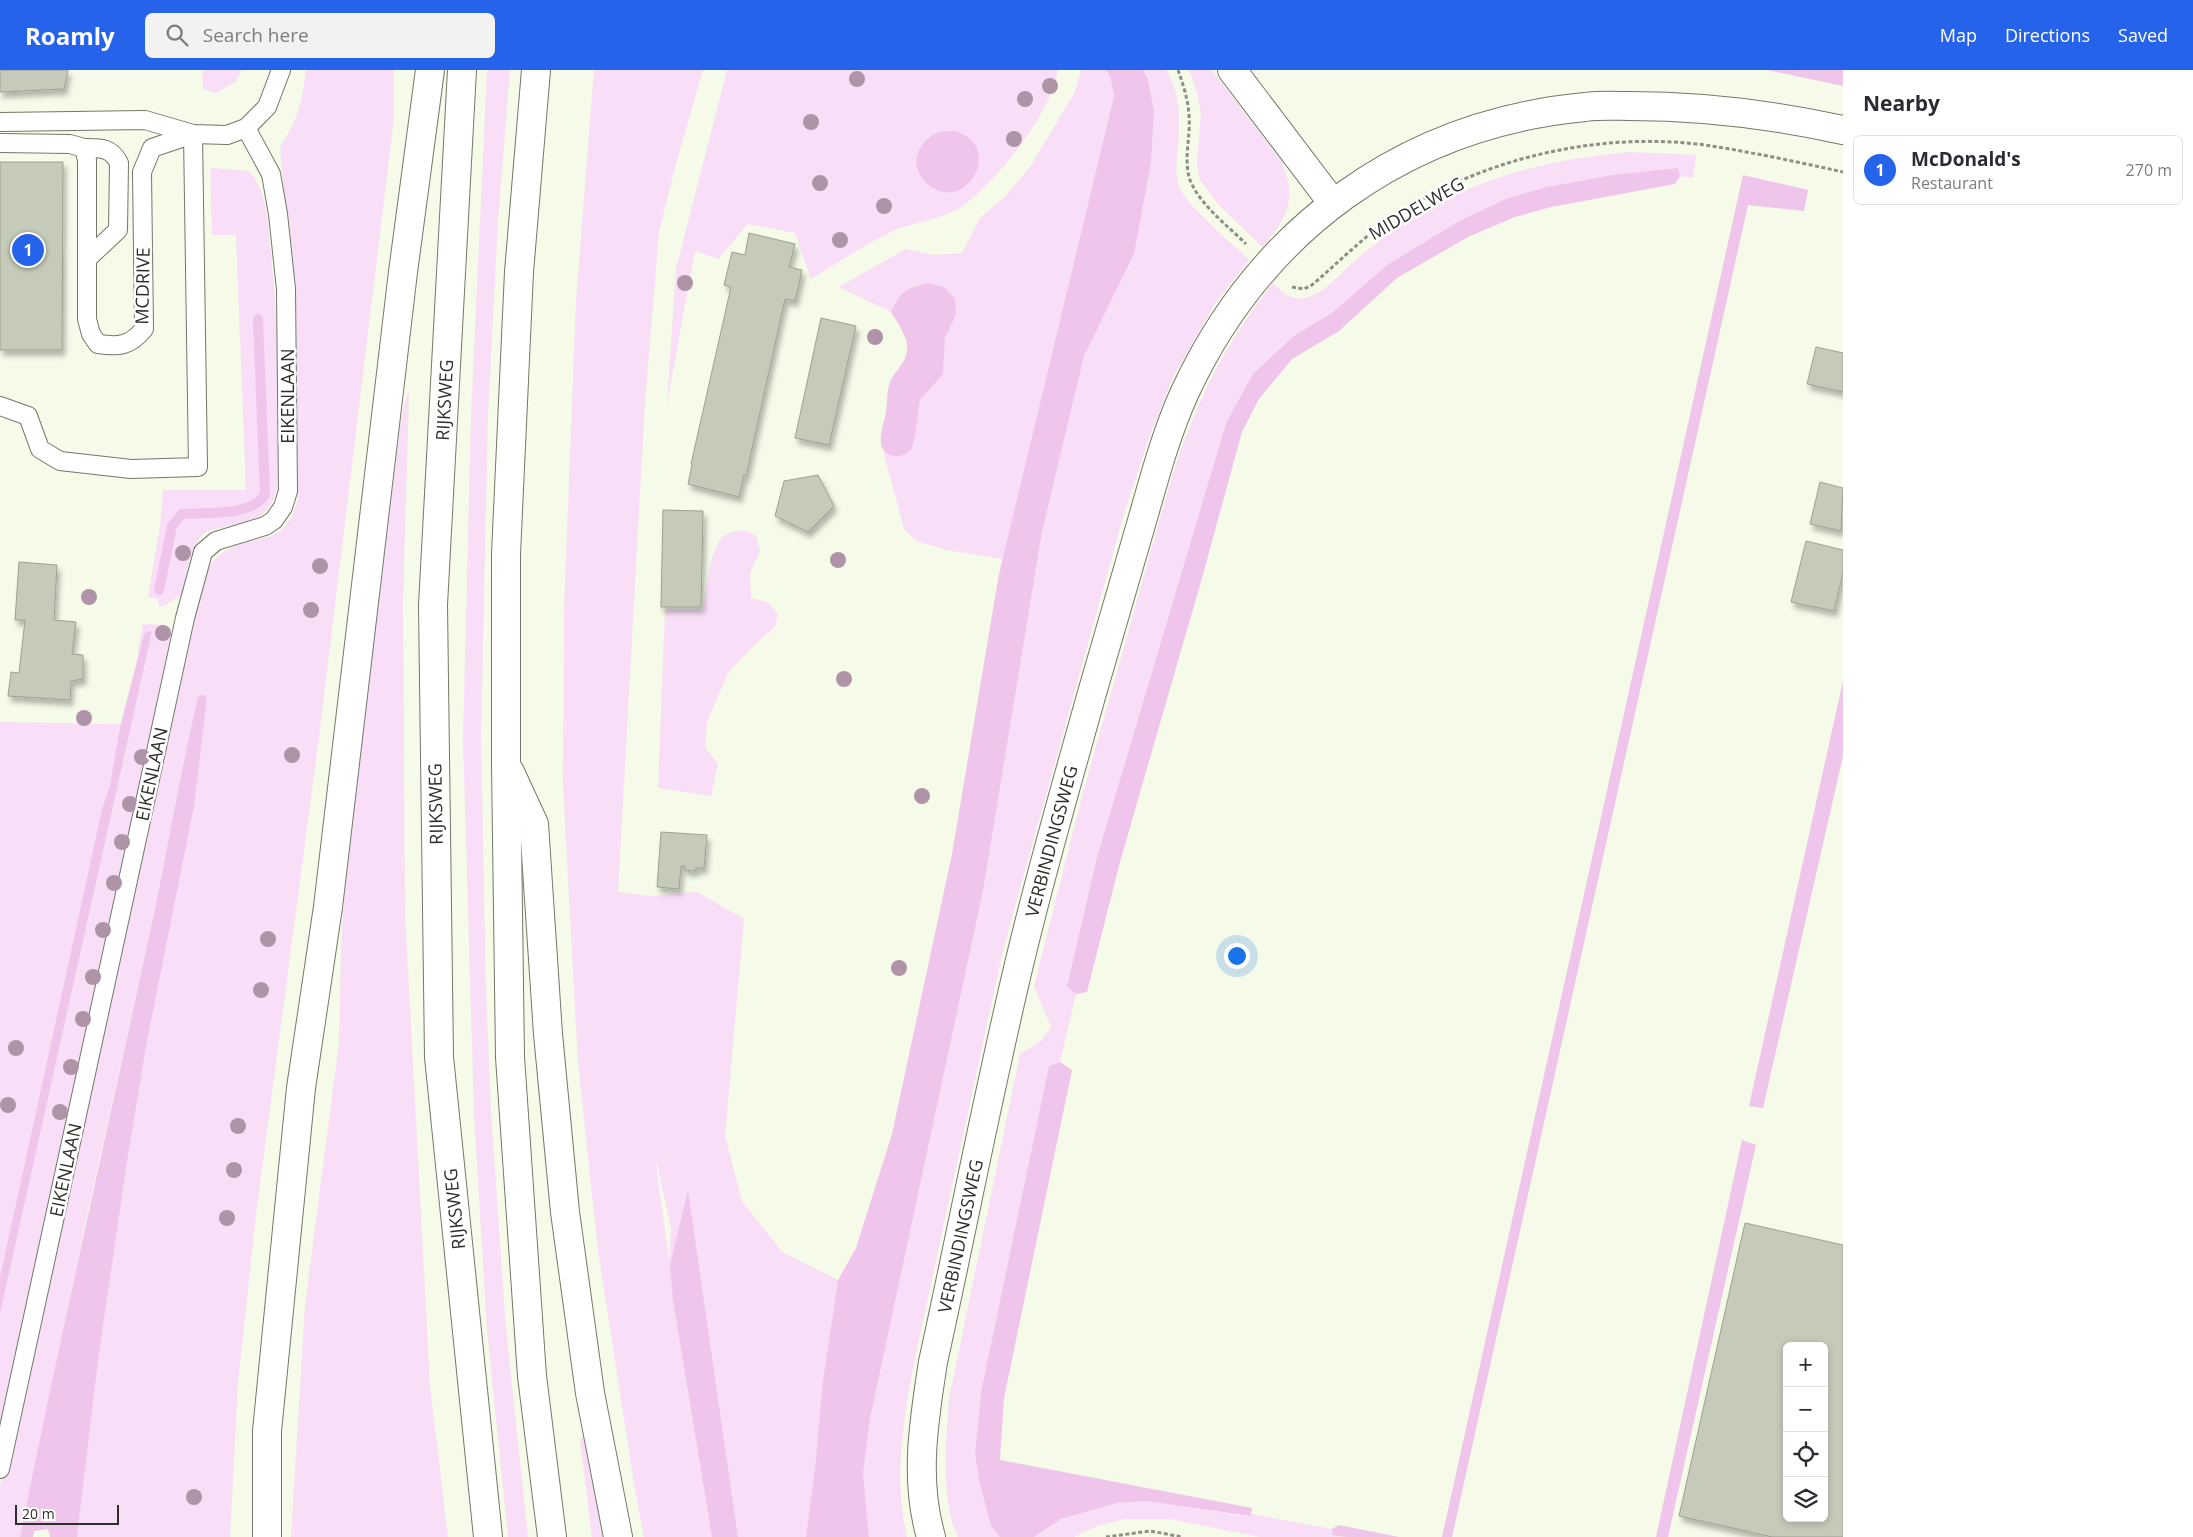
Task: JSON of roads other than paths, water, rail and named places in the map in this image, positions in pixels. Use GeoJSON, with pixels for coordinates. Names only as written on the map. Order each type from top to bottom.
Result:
{"type":"FeatureCollection","features":[{"type":"Feature","properties":{"kind":"main road"},"geometry":{"type":"LineString","coordinates":[[267,1537],[267,1431],[300,1088],[328,907],[403,272],[430,70]]}},
{"type":"Feature","properties":{"kind":"main road","name":"RIJKSWEG"},"geometry":{"type":"LineString","coordinates":[[462,70],[433,605],[439,1058],[488,1537]]}},
{"type":"Feature","properties":{"kind":"main road"},"geometry":{"type":"LineString","coordinates":[[536,70],[519,272],[506,554],[506,764],[510,1057],[532,1376],[552,1537]]}},
{"type":"Feature","properties":{"kind":"main road"},"geometry":{"type":"LineString","coordinates":[[1232,70],[1332,202],[1392,165],[1446,138],[1525,115],[1552,111],[1588,106],[1661,106],[1735,113],[1843,130]]}},
{"type":"Feature","properties":{"kind":"main road","name":"VERBINDINGSWEG"},"geometry":{"type":"LineString","coordinates":[[931,1537],[927,1523],[921,1476],[924,1420],[933,1362],[1022,953],[1059,808],[1151,488],[1180,405],[1201,360],[1228,313],[1266,265],[1294,236],[1332,202]]}},
{"type":"Feature","properties":{"kind":"main road"},"geometry":{"type":"LineString","coordinates":[[506,764],[534,824],[548,1034],[565,1212],[590,1392],[618,1537]]}},
{"type":"Feature","properties":{"kind":"lane"},"geometry":{"type":"LineString","coordinates":[[0,122],[145,120],[193,134],[227,136],[246,128],[267,108],[281,70]]}},
{"type":"Feature","properties":{"kind":"lane","name":"EIKENLAAN"},"geometry":{"type":"LineString","coordinates":[[0,1469],[185,618],[203,552],[216,541],[265,526],[274,520],[283,507],[288,491],[286,289],[279,223],[271,174],[246,128]]}},
{"type":"Feature","properties":{"kind":"lane"},"geometry":{"type":"LineString","coordinates":[[0,406],[28,416],[40,450],[60,461],[131,469],[198,467],[193,134]]}},
{"type":"Feature","properties":{"kind":"lane","name":"MCDRIVE"},"geometry":{"type":"LineString","coordinates":[[84,148],[87,160],[87,319],[91,334],[98,344],[111,346],[124,344],[136,338],[144,329],[142,172],[152,148],[193,134]]}},
{"type":"Feature","properties":{"kind":"lane","name":"MCDRIVE"},"geometry":{"type":"LineString","coordinates":[[0,143],[70,144],[84,148],[107,149],[115,155],[119,163],[118,230],[87,259]]}},
{"type":"Feature","properties":{"kind":"waterway"},"geometry":{"type":"LineString","coordinates":[[159,590],[172,526],[182,514],[239,510],[250,507],[265,494],[258,319]]}},
{"type":"Feature","properties":{"kind":"place","name":"McDonald's"},"geometry":{"type":"Point","coordinates":[28,250]}}]}
